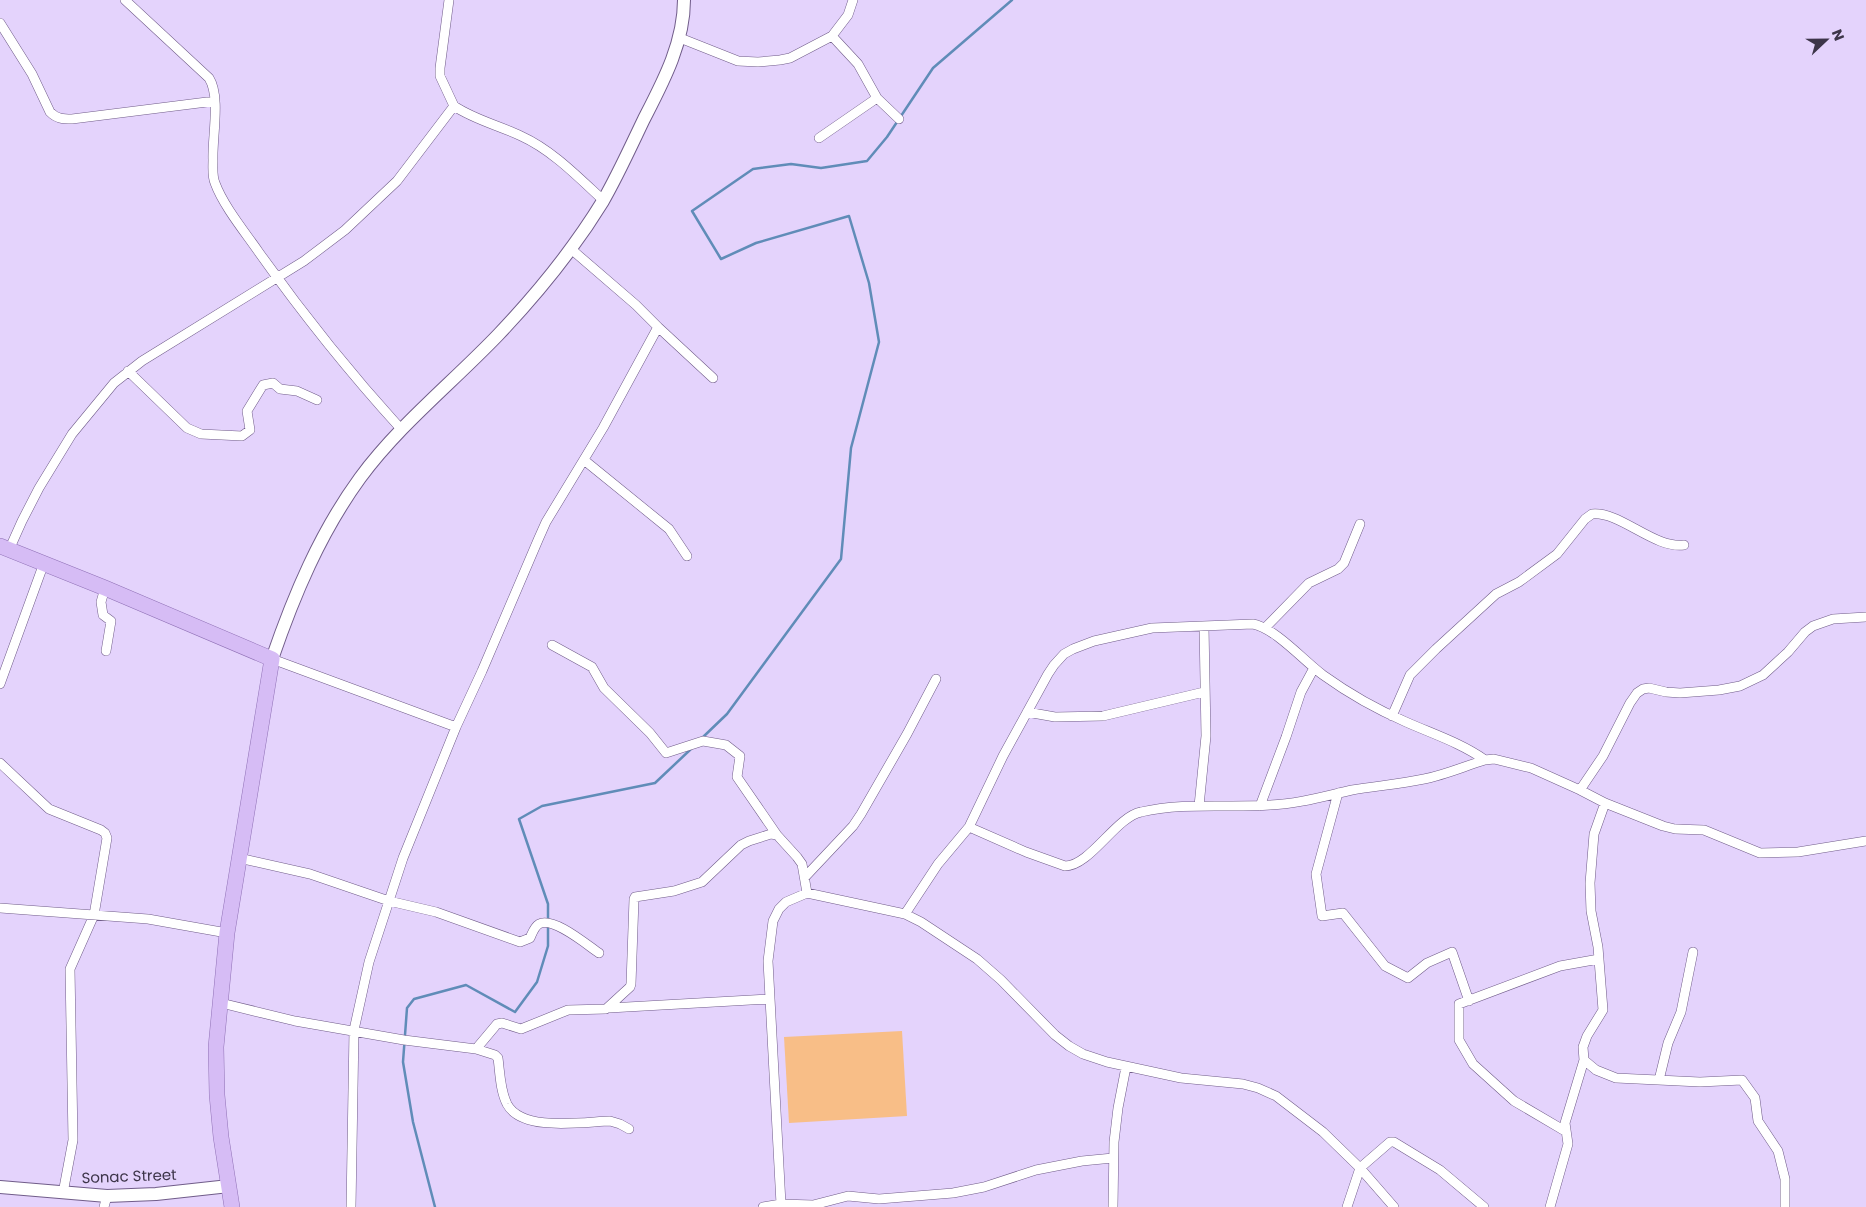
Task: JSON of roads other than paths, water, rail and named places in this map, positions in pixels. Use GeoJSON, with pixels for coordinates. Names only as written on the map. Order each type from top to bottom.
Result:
{"type":"FeatureCollection","features":[{"type":"Feature","properties":{"kind":"main road"},"geometry":{"type":"LineString","coordinates":[[5,548],[272,659],[227,933],[216,1047],[216,1096],[232,1207]]}},
{"type":"Feature","properties":{"kind":"street"},"geometry":{"type":"LineString","coordinates":[[124,0],[209,78],[213,85],[215,101],[212,140],[214,182],[241,226],[278,279],[335,353],[401,429]]}},
{"type":"Feature","properties":{"kind":"street"},"geometry":{"type":"LineString","coordinates":[[449,0],[440,76],[454,106],[477,120],[534,143],[550,154],[603,200]]}},
{"type":"Feature","properties":{"kind":"street"},"geometry":{"type":"LineString","coordinates":[[456,727],[272,659],[287,614],[314,553],[331,521],[360,478],[401,429],[497,335],[561,264],[603,200],[661,86],[680,38],[684,0]]}},
{"type":"Feature","properties":{"kind":"street"},"geometry":{"type":"LineString","coordinates":[[680,38],[738,61],[758,62],[790,58],[832,36],[848,15],[853,0]]}},
{"type":"Feature","properties":{"kind":"street"},"geometry":{"type":"LineString","coordinates":[[0,23],[32,74],[50,112],[55,117],[61,119],[72,118],[215,101]]}},
{"type":"Feature","properties":{"kind":"street"},"geometry":{"type":"LineString","coordinates":[[832,36],[858,64],[877,98],[899,119]]}},
{"type":"Feature","properties":{"kind":"street"},"geometry":{"type":"LineString","coordinates":[[819,138],[877,98]]}},
{"type":"Feature","properties":{"kind":"street"},"geometry":{"type":"LineString","coordinates":[[5,548],[72,434],[114,383],[128,371],[202,324],[278,279],[345,230],[390,188],[413,162],[454,106]]}},
{"type":"Feature","properties":{"kind":"street"},"geometry":{"type":"LineString","coordinates":[[572,249],[636,305],[712,378]]}},
{"type":"Feature","properties":{"kind":"street"},"geometry":{"type":"LineString","coordinates":[[351,1207],[354,1030],[369,962],[403,858],[456,727],[546,522],[608,420],[658,327]]}},
{"type":"Feature","properties":{"kind":"street"},"geometry":{"type":"LineString","coordinates":[[128,371],[187,428],[200,434],[242,436],[250,430],[247,411],[263,385],[273,383],[280,389],[297,391],[317,400]]}},
{"type":"Feature","properties":{"kind":"street"},"geometry":{"type":"LineString","coordinates":[[584,460],[669,529],[687,556]]}},
{"type":"Feature","properties":{"kind":"street"},"geometry":{"type":"LineString","coordinates":[[1392,716],[1410,675],[1436,648],[1496,594],[1519,582],[1557,554],[1592,514],[1604,514],[1665,542],[1678,546],[1684,545]]}},
{"type":"Feature","properties":{"kind":"street"},"geometry":{"type":"LineString","coordinates":[[1265,628],[1309,583],[1338,569],[1344,563],[1360,524]]}},
{"type":"Feature","properties":{"kind":"street"},"geometry":{"type":"LineString","coordinates":[[0,684],[44,563]]}},
{"type":"Feature","properties":{"kind":"street"},"geometry":{"type":"LineString","coordinates":[[105,588],[101,602],[103,615],[111,621],[106,651]]}},
{"type":"Feature","properties":{"kind":"street"},"geometry":{"type":"LineString","coordinates":[[1580,790],[1603,756],[1630,702],[1637,693],[1649,688],[1680,693],[1719,690],[1740,686],[1763,675],[1813,626],[1833,619],[1866,617]]}},
{"type":"Feature","properties":{"kind":"street"},"geometry":{"type":"LineString","coordinates":[[905,914],[938,864],[969,827],[1003,756],[1054,664],[1064,654],[1073,649],[1112,636],[1152,628],[1253,624],[1265,628],[1324,676],[1392,716],[1467,748],[1486,760]]}},
{"type":"Feature","properties":{"kind":"street"},"geometry":{"type":"LineString","coordinates":[[1199,806],[1206,736],[1204,626]]}},
{"type":"Feature","properties":{"kind":"street"},"geometry":{"type":"LineString","coordinates":[[552,645],[592,667],[604,688],[650,733],[666,753],[704,741],[726,745],[740,756],[737,777],[777,835],[802,864],[808,892]]}},
{"type":"Feature","properties":{"kind":"street"},"geometry":{"type":"LineString","coordinates":[[1260,806],[1281,753],[1303,687],[1314,668]]}},
{"type":"Feature","properties":{"kind":"street"},"geometry":{"type":"LineString","coordinates":[[805,877],[853,826],[861,814],[936,679]]}},
{"type":"Feature","properties":{"kind":"street"},"geometry":{"type":"LineString","coordinates":[[1027,712],[1055,717],[1103,716],[1204,692]]}},
{"type":"Feature","properties":{"kind":"street"},"geometry":{"type":"LineString","coordinates":[[969,827],[1026,852],[1065,866],[1070,866],[1091,852],[1134,814],[1176,806],[1260,806],[1286,803],[1425,779],[1494,759],[1531,768],[1605,803],[1663,826],[1675,829],[1704,830],[1760,853],[1798,852],[1865,838]]}},
{"type":"Feature","properties":{"kind":"street"},"geometry":{"type":"LineString","coordinates":[[0,763],[49,809],[105,832],[106,844],[94,915],[70,969],[73,1140],[63,1193]]}},
{"type":"Feature","properties":{"kind":"street"},"geometry":{"type":"LineString","coordinates":[[1338,793],[1316,874],[1322,916],[1343,913],[1386,966],[1408,978],[1427,963],[1452,952],[1470,1000]]}},
{"type":"Feature","properties":{"kind":"street"},"geometry":{"type":"LineString","coordinates":[[1550,1207],[1568,1144],[1565,1131],[1566,1123],[1573,1093],[1584,1060],[1583,1047],[1603,1010],[1599,959],[1591,912],[1591,871],[1594,834],[1605,803]]}},
{"type":"Feature","properties":{"kind":"street"},"geometry":{"type":"LineString","coordinates":[[609,1008],[630,988],[631,984],[635,897],[674,891],[702,882],[746,842],[768,834],[777,835]]}},
{"type":"Feature","properties":{"kind":"street"},"geometry":{"type":"LineString","coordinates":[[239,858],[310,874],[388,901],[436,912],[520,942],[530,938],[536,926],[541,923],[555,925],[567,930],[599,953]]}},
{"type":"Feature","properties":{"kind":"street"},"geometry":{"type":"LineString","coordinates":[[781,1204],[768,961],[773,920],[779,909],[786,902],[808,892],[905,914],[921,922],[977,959],[1002,980],[1043,1023],[1069,1046],[1083,1054],[1126,1067],[1182,1078],[1243,1084],[1276,1096],[1308,1119],[1360,1168],[1394,1207]]}},
{"type":"Feature","properties":{"kind":"street"},"geometry":{"type":"LineString","coordinates":[[0,908],[148,919],[227,933]]}},
{"type":"Feature","properties":{"kind":"street"},"geometry":{"type":"LineString","coordinates":[[1659,1080],[1668,1043],[1681,1012],[1693,952]]}},
{"type":"Feature","properties":{"kind":"street"},"geometry":{"type":"LineString","coordinates":[[1565,1131],[1514,1101],[1473,1064],[1459,1040],[1459,1004],[1560,966],[1599,959]]}},
{"type":"Feature","properties":{"kind":"street"},"geometry":{"type":"LineString","coordinates":[[476,1049],[497,1024],[502,1023],[521,1029],[568,1010],[603,1010],[609,1008],[770,999]]}},
{"type":"Feature","properties":{"kind":"street"},"geometry":{"type":"LineString","coordinates":[[221,1003],[295,1021],[416,1042],[476,1049],[497,1056],[502,1092],[511,1111],[519,1117],[542,1123],[610,1121],[629,1129]]}},
{"type":"Feature","properties":{"kind":"street"},"geometry":{"type":"LineString","coordinates":[[1584,1060],[1596,1070],[1611,1077],[1700,1082],[1742,1080],[1754,1098],[1758,1121],[1778,1151],[1785,1179],[1785,1207]]}},
{"type":"Feature","properties":{"kind":"street"},"geometry":{"type":"LineString","coordinates":[[1113,1207],[1113,1158],[1118,1108],[1126,1067]]}},
{"type":"Feature","properties":{"kind":"street"},"geometry":{"type":"LineString","coordinates":[[1348,1207],[1360,1168],[1387,1143],[1394,1142],[1440,1170],[1484,1207]]}},
{"type":"Feature","properties":{"kind":"street"},"geometry":{"type":"LineString","coordinates":[[763,1207],[781,1204],[813,1204],[848,1196],[880,1199],[953,1192],[984,1187],[1036,1170],[1078,1161],[1113,1158]]}},
{"type":"Feature","properties":{"kind":"street","name":"Sonac Street"},"geometry":{"type":"LineString","coordinates":[[0,1187],[63,1193],[106,1202],[229,1186]]}},
{"type":"Feature","properties":{"kind":"waterway"},"geometry":{"type":"LineString","coordinates":[[702,738],[727,714],[841,559],[851,448],[879,342],[869,283],[849,216],[756,243],[721,259],[692,211],[753,169],[791,164],[821,168],[867,161],[887,137],[933,68],[1012,0]]}},
{"type":"Feature","properties":{"kind":"waterway"},"geometry":{"type":"LineString","coordinates":[[548,920],[548,904],[519,819],[542,806],[655,783],[691,749]]}},
{"type":"Feature","properties":{"kind":"waterway"},"geometry":{"type":"LineString","coordinates":[[435,1207],[413,1122],[403,1062],[407,1008],[414,999],[466,985],[515,1012],[537,982],[548,946],[548,925]]}}]}
